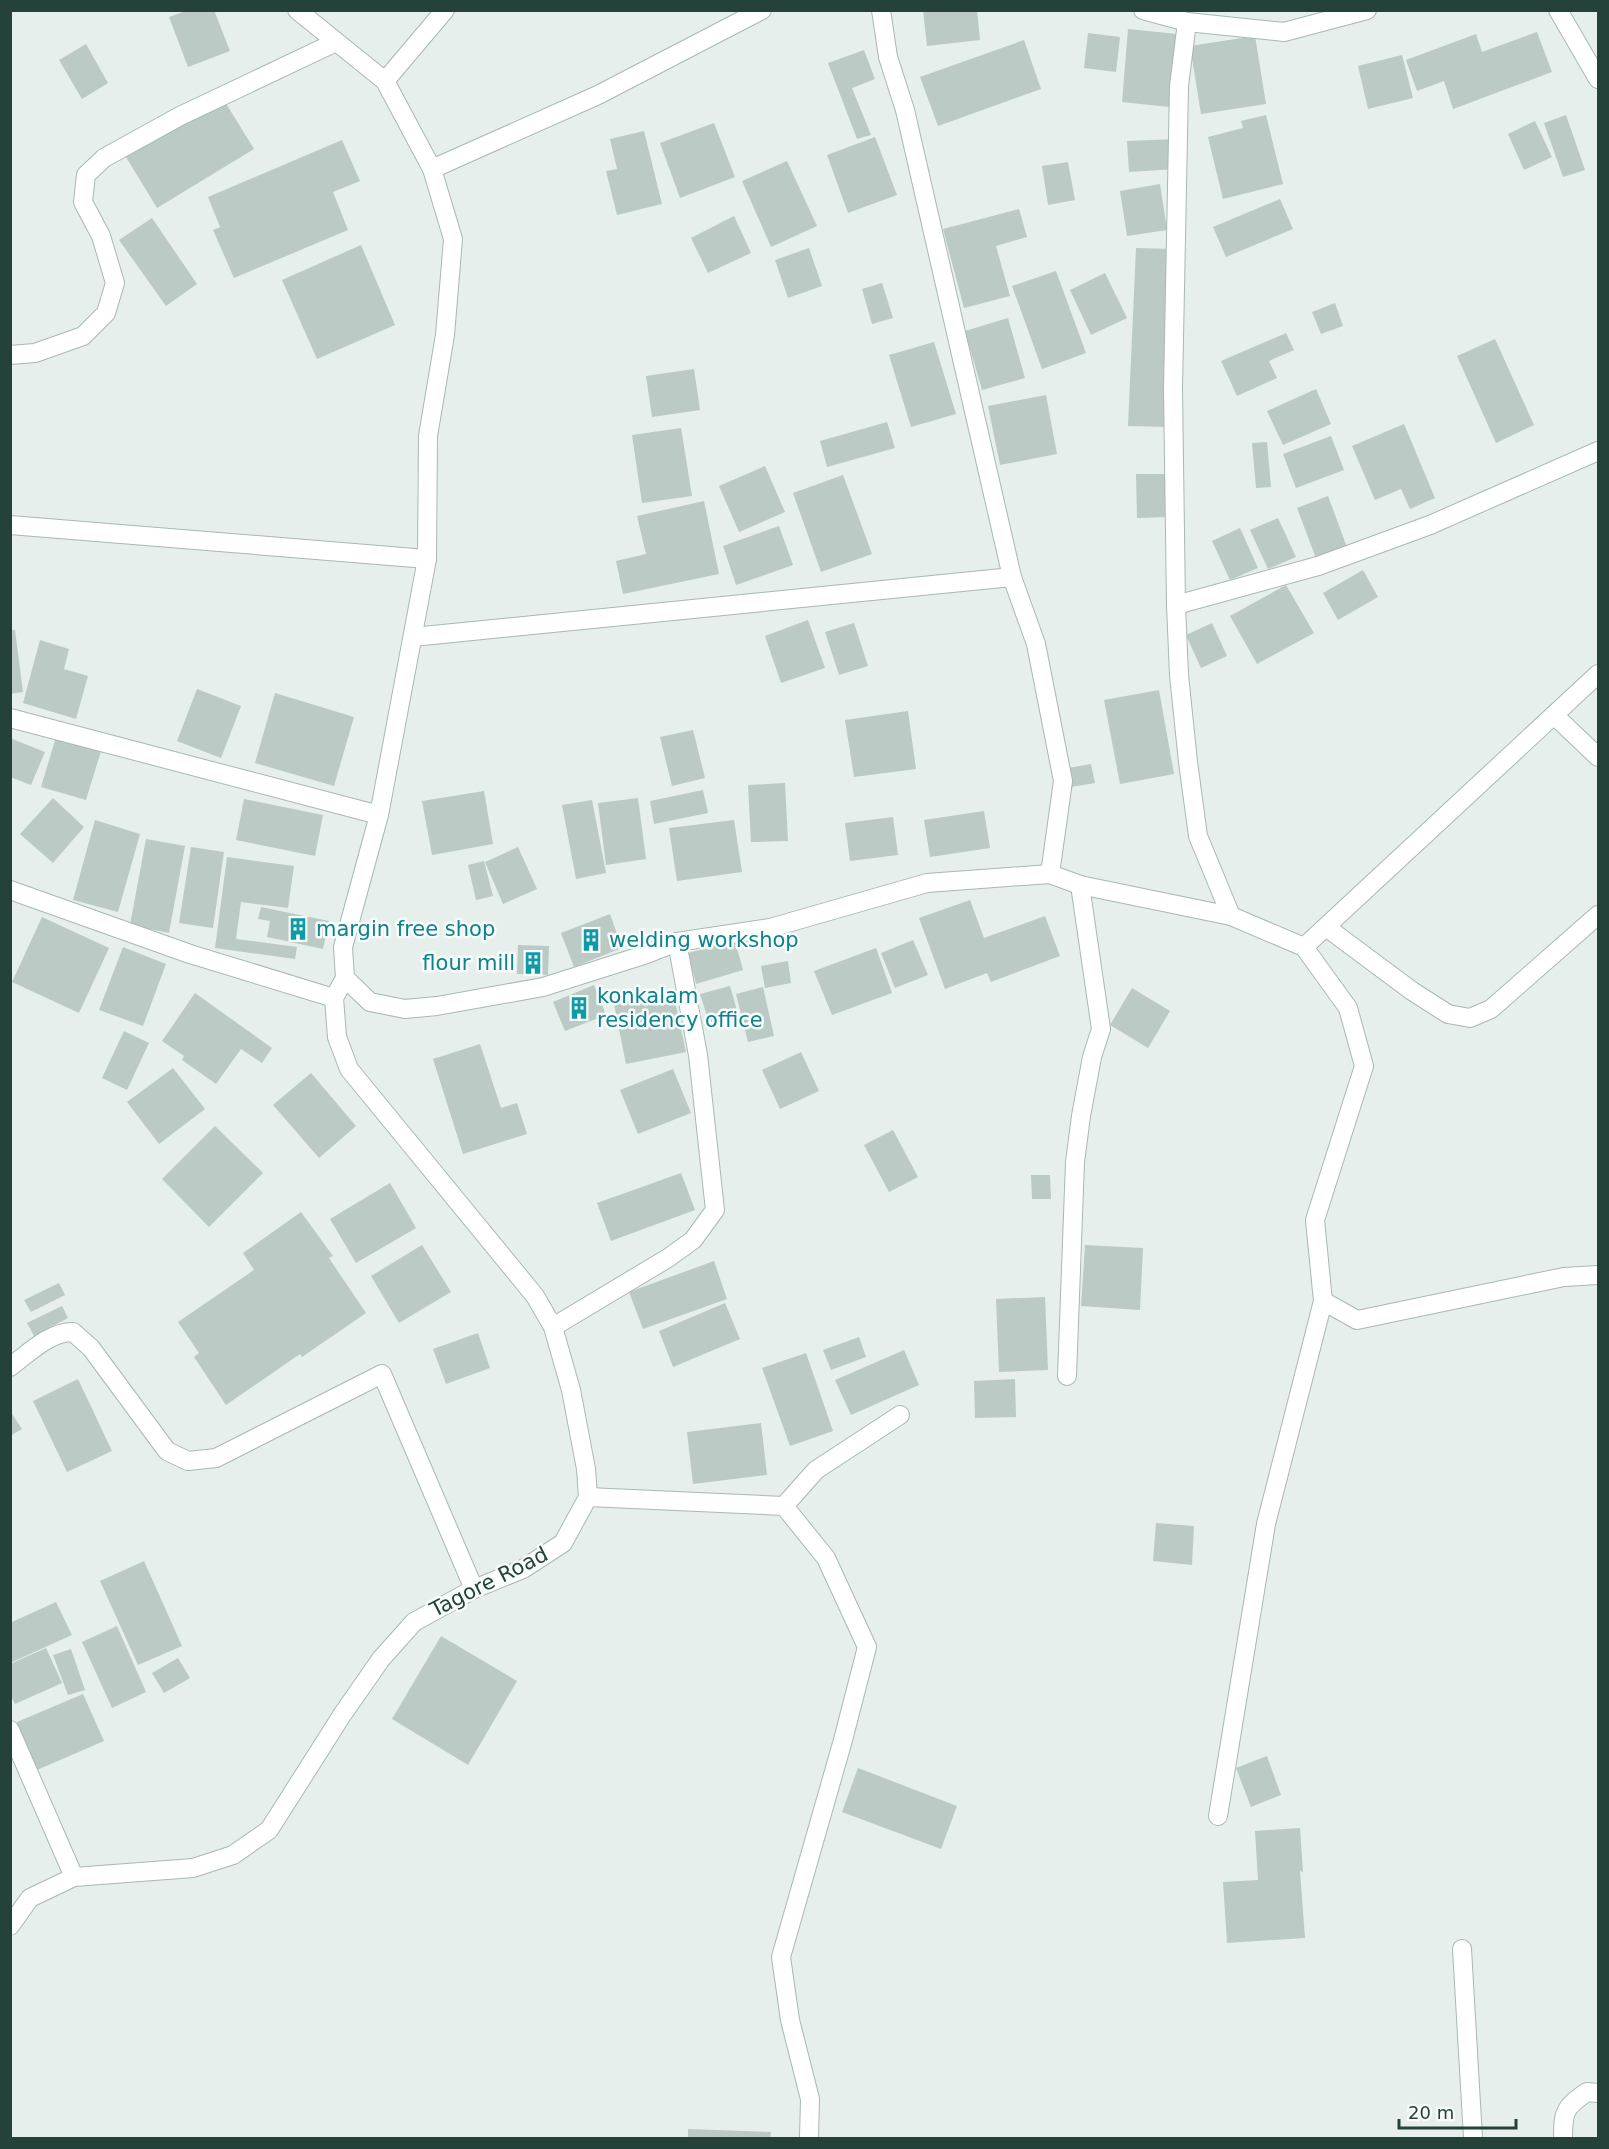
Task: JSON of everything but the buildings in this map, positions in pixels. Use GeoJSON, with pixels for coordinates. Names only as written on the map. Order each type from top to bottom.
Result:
{"type":"FeatureCollection","features":[{"type":"Feature","properties":{"kind":"street"},"geometry":{"type":"LineString","coordinates":[[297,10],[385,81],[432,169],[453,239],[445,335],[428,436],[427,560],[379,815],[343,947],[345,978],[334,998],[336,1037],[349,1069],[535,1296],[553,1327],[580,1433],[588,1497],[784,1506],[826,1558],[867,1647],[781,1957],[790,2020],[810,2099],[809,2139]]}},
{"type":"Feature","properties":{"kind":"street"},"geometry":{"type":"LineString","coordinates":[[385,81],[445,10]]}},
{"type":"Feature","properties":{"kind":"street"},"geometry":{"type":"LineString","coordinates":[[432,169],[598,95],[762,10]]}},
{"type":"Feature","properties":{"kind":"street"},"geometry":{"type":"LineString","coordinates":[[881,10],[888,57],[904,110],[1012,577],[1036,644],[1063,780],[1050,874]]}},
{"type":"Feature","properties":{"kind":"street"},"geometry":{"type":"LineString","coordinates":[[1143,10],[1187,22],[1284,32],[1367,10]]}},
{"type":"Feature","properties":{"kind":"street"},"geometry":{"type":"LineString","coordinates":[[1558,10],[1599,79]]}},
{"type":"Feature","properties":{"kind":"street"},"geometry":{"type":"LineString","coordinates":[[1187,22],[1179,86],[1174,354],[1176,605],[1179,675],[1198,836],[1231,916]]}},
{"type":"Feature","properties":{"kind":"street"},"geometry":{"type":"LineString","coordinates":[[10,355],[35,353],[83,336],[106,313],[115,283],[101,236],[84,202],[86,175],[92,169],[104,158],[180,117],[336,42]]}},
{"type":"Feature","properties":{"kind":"street"},"geometry":{"type":"LineString","coordinates":[[1176,605],[1329,562],[1430,525],[1599,451]]}},
{"type":"Feature","properties":{"kind":"street"},"geometry":{"type":"LineString","coordinates":[[10,525],[427,560]]}},
{"type":"Feature","properties":{"kind":"street"},"geometry":{"type":"LineString","coordinates":[[413,637],[1012,577]]}},
{"type":"Feature","properties":{"kind":"street"},"geometry":{"type":"LineString","coordinates":[[1304,947],[1599,674]]}},
{"type":"Feature","properties":{"kind":"street"},"geometry":{"type":"LineString","coordinates":[[1554,715],[1599,757]]}},
{"type":"Feature","properties":{"kind":"street"},"geometry":{"type":"LineString","coordinates":[[10,718],[379,815]]}},
{"type":"Feature","properties":{"kind":"street"},"geometry":{"type":"LineString","coordinates":[[345,978],[370,1002],[405,1010],[437,1006],[543,987],[647,954],[677,942],[770,928],[927,883],[1050,874],[1080,885],[1231,916],[1304,947],[1348,1008],[1364,1066],[1315,1220],[1323,1301],[1266,1524],[1218,1816]]}},
{"type":"Feature","properties":{"kind":"street"},"geometry":{"type":"LineString","coordinates":[[1067,1376],[1075,1162],[1092,1057],[1101,1029],[1080,885]]}},
{"type":"Feature","properties":{"kind":"street"},"geometry":{"type":"LineString","coordinates":[[10,890],[190,954],[334,998]]}},
{"type":"Feature","properties":{"kind":"street"},"geometry":{"type":"LineString","coordinates":[[1326,927],[1412,991],[1448,1014],[1470,1018],[1491,1008],[1599,915]]}},
{"type":"Feature","properties":{"kind":"street"},"geometry":{"type":"LineString","coordinates":[[553,1327],[668,1258],[693,1240],[715,1210],[698,1055],[677,942]]}},
{"type":"Feature","properties":{"kind":"street"},"geometry":{"type":"LineString","coordinates":[[1323,1301],[1357,1320],[1564,1277],[1599,1275]]}},
{"type":"Feature","properties":{"kind":"street"},"geometry":{"type":"LineString","coordinates":[[10,1367],[43,1342],[61,1332],[73,1332],[91,1348],[167,1451],[188,1461],[216,1458],[382,1374],[474,1589]]}},
{"type":"Feature","properties":{"kind":"street"},"geometry":{"type":"LineString","coordinates":[[784,1506],[816,1470],[900,1415]]}},
{"type":"Feature","properties":{"kind":"street","name":"Tagore Road"},"geometry":{"type":"LineString","coordinates":[[10,1926],[30,1898],[74,1877],[193,1868],[233,1855],[269,1830],[342,1715],[381,1659],[414,1622],[474,1589],[523,1569],[563,1543],[588,1497]]}},
{"type":"Feature","properties":{"kind":"street"},"geometry":{"type":"LineString","coordinates":[[10,1730],[74,1877]]}},
{"type":"Feature","properties":{"kind":"street"},"geometry":{"type":"LineString","coordinates":[[1462,1949],[1473,2139]]}},
{"type":"Feature","properties":{"kind":"street"},"geometry":{"type":"LineString","coordinates":[[1563,2139],[1563,2122],[1569,2105],[1587,2092],[1599,2093]]}},
{"type":"Feature","properties":{"kind":"place","name":"margin free shop"},"geometry":{"type":"Point","coordinates":[298,929]}},
{"type":"Feature","properties":{"kind":"place","name":"welding workshop"},"geometry":{"type":"Point","coordinates":[591,940]}},
{"type":"Feature","properties":{"kind":"place","name":"flour mill"},"geometry":{"type":"Point","coordinates":[533,963]}},
{"type":"Feature","properties":{"kind":"place","name":"konkalam residency office"},"geometry":{"type":"Point","coordinates":[579,1008]}}]}
